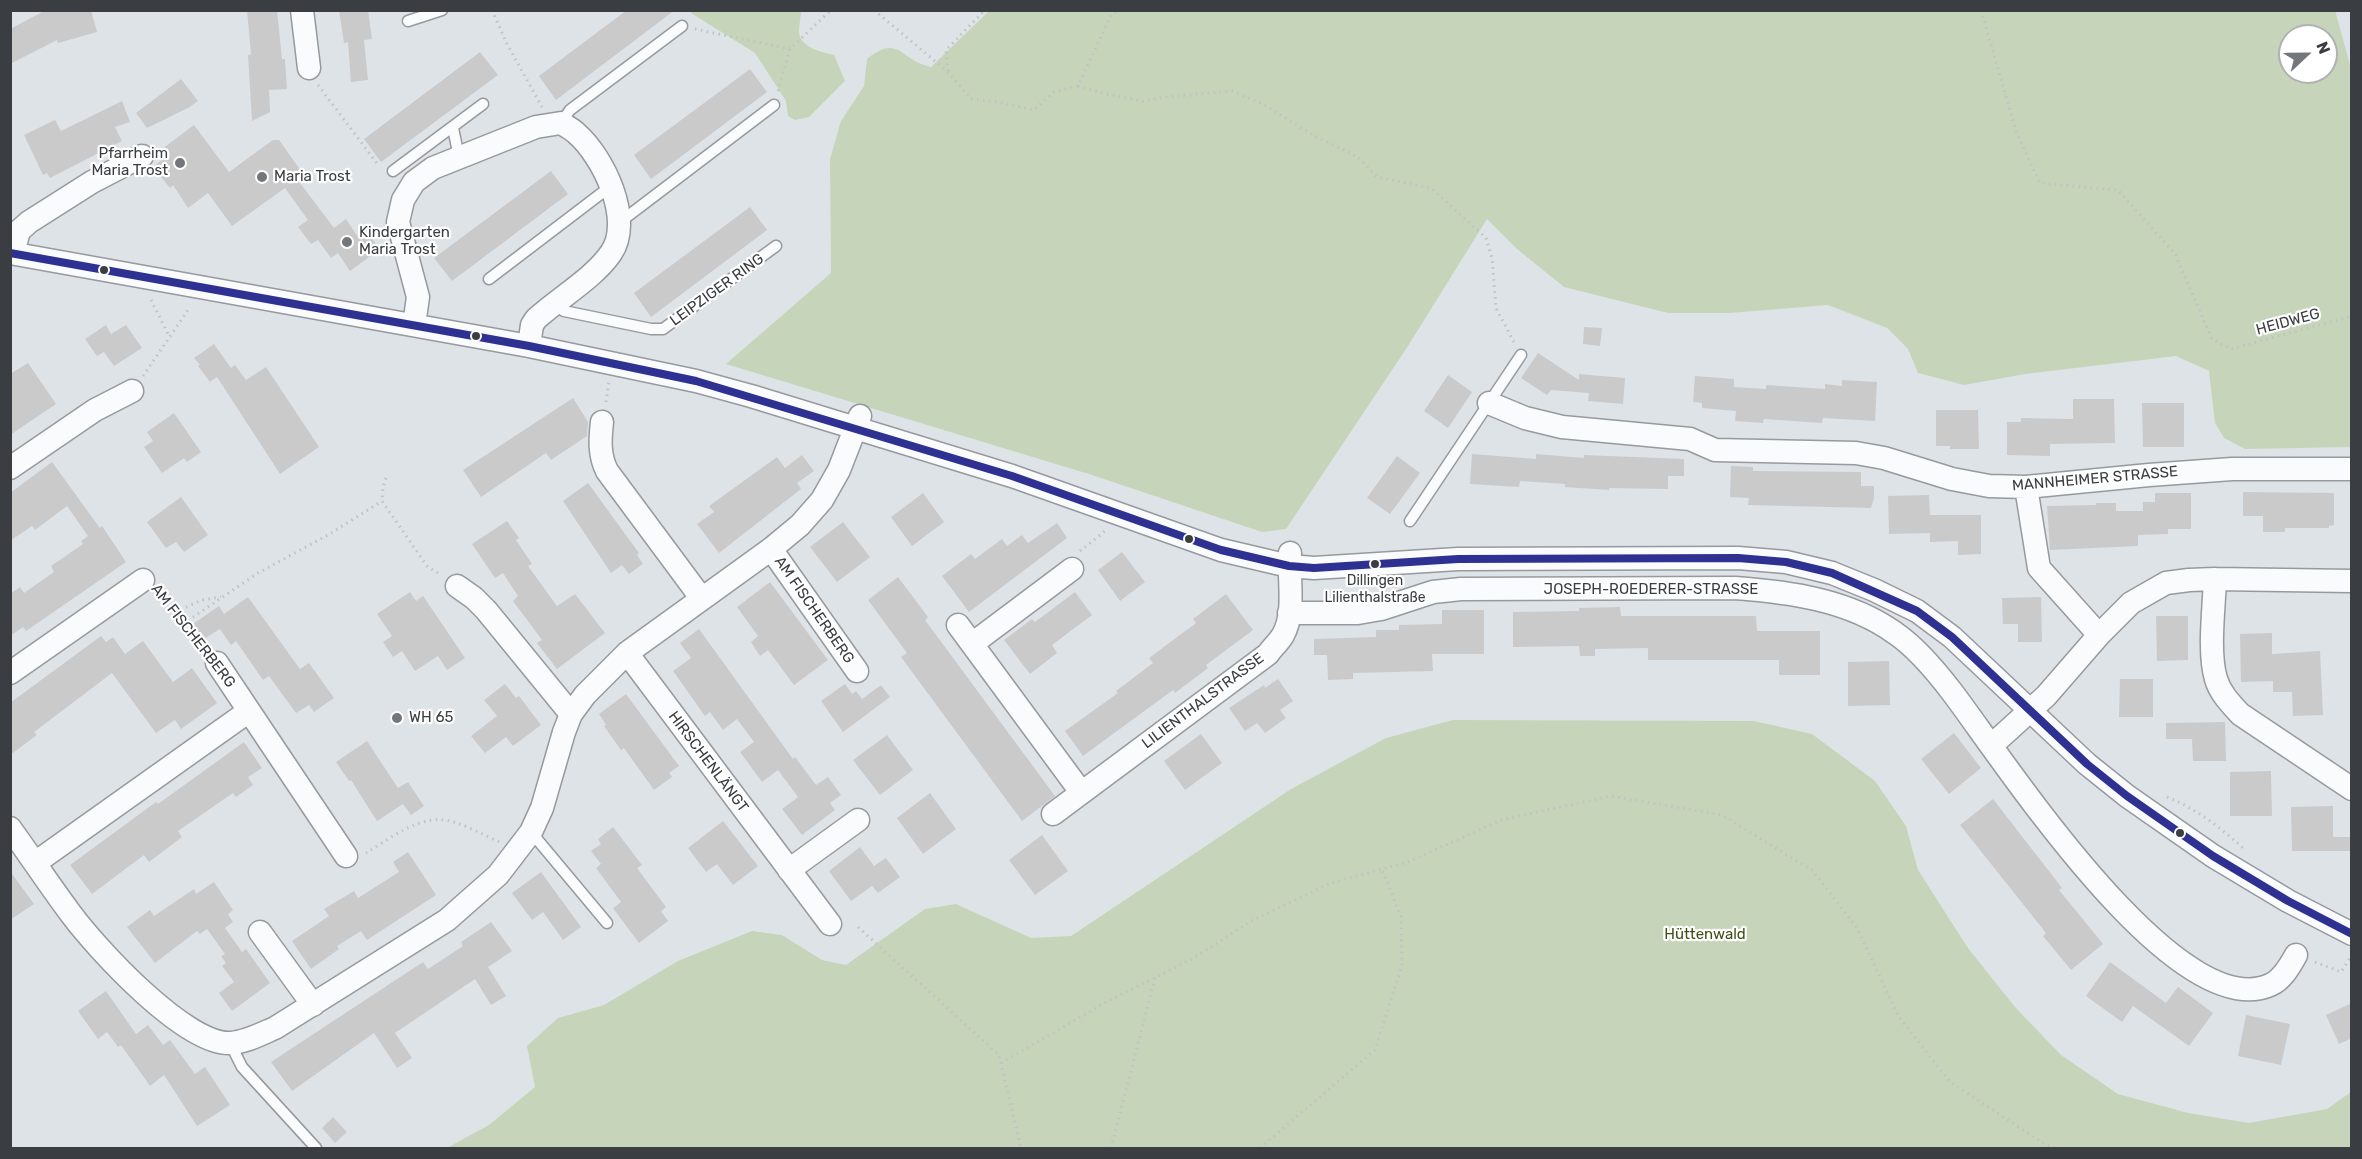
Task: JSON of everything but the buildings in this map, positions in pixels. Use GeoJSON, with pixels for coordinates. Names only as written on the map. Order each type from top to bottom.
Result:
{"type":"FeatureCollection","features":[{"type":"Feature","properties":{"kind":"street"},"geometry":{"type":"LineString","coordinates":[[302,10],[309,68]]}},
{"type":"Feature","properties":{"kind":"street"},"geometry":{"type":"LineString","coordinates":[[415,319],[418,297],[398,222],[403,200],[414,182],[433,168],[459,157],[536,127],[556,123],[576,133],[594,153],[611,186],[620,222],[619,235],[607,259],[536,319],[529,340]]}},
{"type":"Feature","properties":{"kind":"street"},"geometry":{"type":"LineString","coordinates":[[12,246],[19,231],[29,222],[62,200],[142,156]]}},
{"type":"Feature","properties":{"kind":"street"},"geometry":{"type":"LineString","coordinates":[[12,246],[140,276],[204,288],[415,319]]}},
{"type":"Feature","properties":{"kind":"street"},"geometry":{"type":"LineString","coordinates":[[12,246],[529,340],[699,368],[1221,550],[1289,560],[1399,556],[1458,560],[1738,558],[1786,562],[1832,573],[1917,611],[1952,637],[2103,777],[2203,849],[2288,901],[2352,934]]}},
{"type":"Feature","properties":{"kind":"street"},"geometry":{"type":"LineString","coordinates":[[529,340],[1016,464],[1289,560]]}},
{"type":"Feature","properties":{"kind":"street"},"geometry":{"type":"LineString","coordinates":[[10,468],[95,410],[132,391]]}},
{"type":"Feature","properties":{"kind":"street","name":"MANNHEIMER STRASSE"},"geometry":{"type":"LineString","coordinates":[[1489,403],[1525,418],[1562,427],[1690,439],[1715,450],[1856,453],[1891,460],[1952,479],[1989,486],[2026,488],[2232,469],[2352,469]]}},
{"type":"Feature","properties":{"kind":"street"},"geometry":{"type":"LineString","coordinates":[[602,422],[600,442],[607,471],[702,599]]}},
{"type":"Feature","properties":{"kind":"street","name":"AM FISCHERBERG"},"geometry":{"type":"LineString","coordinates":[[231,1043],[252,1038],[274,1028],[313,1005],[447,920],[498,875],[524,841],[542,808],[571,714],[585,694],[627,653],[771,549],[800,525],[822,500],[839,470],[858,422]]}},
{"type":"Feature","properties":{"kind":"street"},"geometry":{"type":"LineString","coordinates":[[2026,488],[2039,568],[2099,635]]}},
{"type":"Feature","properties":{"kind":"street","name":"AM FISCHERBERG"},"geometry":{"type":"LineString","coordinates":[[771,549],[857,671]]}},
{"type":"Feature","properties":{"kind":"street","name":"LILIENTHALSTRASSE"},"geometry":{"type":"LineString","coordinates":[[1053,814],[1268,654],[1283,635],[1289,613],[1289,560]]}},
{"type":"Feature","properties":{"kind":"street"},"geometry":{"type":"LineString","coordinates":[[972,644],[1072,569]]}},
{"type":"Feature","properties":{"kind":"street"},"geometry":{"type":"LineString","coordinates":[[2215,579],[2212,661],[2216,681],[2226,698],[2240,714],[2352,789]]}},
{"type":"Feature","properties":{"kind":"street"},"geometry":{"type":"LineString","coordinates":[[1992,745],[2030,711],[2131,603],[2166,583],[2215,579],[2352,581]]}},
{"type":"Feature","properties":{"kind":"street","name":"AM FISCHERBERG"},"geometry":{"type":"LineString","coordinates":[[10,673],[142,580]]}},
{"type":"Feature","properties":{"kind":"street"},"geometry":{"type":"LineString","coordinates":[[457,586],[486,610],[571,714]]}},
{"type":"Feature","properties":{"kind":"street","name":"JOSEPH-ROEDERER-STRASSE"},"geometry":{"type":"LineString","coordinates":[[1289,613],[1358,613],[1382,609],[1433,592],[1461,589],[1735,588],[1775,591],[1839,605],[1895,633],[1918,653],[1950,689],[2040,813],[2092,877],[2132,920],[2168,952],[2200,976],[2226,985],[2251,989],[2270,985],[2287,971],[2296,955]]}},
{"type":"Feature","properties":{"kind":"street"},"geometry":{"type":"LineString","coordinates":[[958,625],[1082,792]]}},
{"type":"Feature","properties":{"kind":"street","name":"HIRSCHENLÄNGT"},"geometry":{"type":"LineString","coordinates":[[627,653],[830,924]]}},
{"type":"Feature","properties":{"kind":"street","name":"AM FISCHERBERG"},"geometry":{"type":"LineString","coordinates":[[217,663],[346,856]]}},
{"type":"Feature","properties":{"kind":"street"},"geometry":{"type":"LineString","coordinates":[[34,862],[249,711]]}},
{"type":"Feature","properties":{"kind":"street"},"geometry":{"type":"LineString","coordinates":[[789,870],[858,820]]}},
{"type":"Feature","properties":{"kind":"street"},"geometry":{"type":"LineString","coordinates":[[10,828],[72,916],[101,950],[134,983],[190,1030],[209,1039],[231,1043]]}},
{"type":"Feature","properties":{"kind":"street"},"geometry":{"type":"LineString","coordinates":[[260,932],[313,1005]]}},
{"type":"Feature","properties":{"kind":"lane"},"geometry":{"type":"LineString","coordinates":[[408,21],[442,10]]}},
{"type":"Feature","properties":{"kind":"lane"},"geometry":{"type":"LineString","coordinates":[[556,123],[682,26]]}},
{"type":"Feature","properties":{"kind":"lane"},"geometry":{"type":"LineString","coordinates":[[393,171],[483,104]]}},
{"type":"Feature","properties":{"kind":"lane"},"geometry":{"type":"LineString","coordinates":[[620,222],[774,105]]}},
{"type":"Feature","properties":{"kind":"lane"},"geometry":{"type":"LineString","coordinates":[[453,128],[459,157]]}},
{"type":"Feature","properties":{"kind":"lane"},"geometry":{"type":"LineString","coordinates":[[489,279],[611,186]]}},
{"type":"Feature","properties":{"kind":"lane","name":"LEIPZIGER RING"},"geometry":{"type":"LineString","coordinates":[[553,304],[564,311],[651,329],[663,329],[776,246]]}},
{"type":"Feature","properties":{"kind":"lane"},"geometry":{"type":"LineString","coordinates":[[1410,522],[1521,355]]}},
{"type":"Feature","properties":{"kind":"lane"},"geometry":{"type":"LineString","coordinates":[[524,841],[607,923]]}},
{"type":"Feature","properties":{"kind":"lane"},"geometry":{"type":"LineString","coordinates":[[231,1043],[242,1067],[316,1149]]}},
{"type":"Feature","properties":{"kind":"path"},"geometry":{"type":"LineString","coordinates":[[492,10],[507,44],[556,123]]}},
{"type":"Feature","properties":{"kind":"path"},"geometry":{"type":"LineString","coordinates":[[774,105],[790,49],[831,10]]}},
{"type":"Feature","properties":{"kind":"path"},"geometry":{"type":"LineString","coordinates":[[874,10],[948,72],[971,99],[1034,110],[1054,92],[1078,86],[1143,101],[1232,91],[1263,104],[1313,135],[1358,157],[1377,177],[1431,188],[1486,238],[1492,258],[1496,308],[1521,355]]}},
{"type":"Feature","properties":{"kind":"path"},"geometry":{"type":"LineString","coordinates":[[948,72],[946,50],[985,10]]}},
{"type":"Feature","properties":{"kind":"path"},"geometry":{"type":"LineString","coordinates":[[1078,86],[1111,15],[1118,10]]}},
{"type":"Feature","properties":{"kind":"path","name":"HEIDWEG"},"geometry":{"type":"LineString","coordinates":[[1981,10],[2017,134],[2040,183],[2118,190],[2175,254],[2212,339],[2231,350],[2352,316]]}},
{"type":"Feature","properties":{"kind":"path"},"geometry":{"type":"LineString","coordinates":[[682,26],[790,49]]}},
{"type":"Feature","properties":{"kind":"path"},"geometry":{"type":"LineString","coordinates":[[309,68],[316,82],[383,171],[393,171]]}},
{"type":"Feature","properties":{"kind":"path"},"geometry":{"type":"LineString","coordinates":[[140,276],[169,336]]}},
{"type":"Feature","properties":{"kind":"path"},"geometry":{"type":"LineString","coordinates":[[132,391],[204,288]]}},
{"type":"Feature","properties":{"kind":"path"},"geometry":{"type":"LineString","coordinates":[[602,422],[612,362]]}},
{"type":"Feature","properties":{"kind":"path"},"geometry":{"type":"LineString","coordinates":[[386,478],[382,501],[427,566],[457,586]]}},
{"type":"Feature","properties":{"kind":"path"},"geometry":{"type":"LineString","coordinates":[[183,624],[258,573],[328,535],[382,501]]}},
{"type":"Feature","properties":{"kind":"path"},"geometry":{"type":"LineString","coordinates":[[1072,569],[1073,557],[1122,516]]}},
{"type":"Feature","properties":{"kind":"path","name":"AM FISCHERBERG"},"geometry":{"type":"LineString","coordinates":[[142,580],[153,581],[210,660],[217,663]]}},
{"type":"Feature","properties":{"kind":"path"},"geometry":{"type":"LineString","coordinates":[[174,612],[202,600],[224,597]]}},
{"type":"Feature","properties":{"kind":"path"},"geometry":{"type":"LineString","coordinates":[[1000,1063],[1110,1000],[1192,959],[1252,921],[1331,883],[1408,862],[1501,820],[1611,796],[1722,814],[1814,871],[1857,928],[1899,1017],[1950,1082],[2055,1149]]}},
{"type":"Feature","properties":{"kind":"path"},"geometry":{"type":"LineString","coordinates":[[346,856],[362,855],[418,823],[430,819],[445,820],[524,841]]}},
{"type":"Feature","properties":{"kind":"path"},"geometry":{"type":"LineString","coordinates":[[1260,1149],[1375,1050],[1402,965],[1401,916],[1382,869]]}},
{"type":"Feature","properties":{"kind":"path"},"geometry":{"type":"LineString","coordinates":[[858,927],[999,1055],[1021,1149]]}},
{"type":"Feature","properties":{"kind":"path"},"geometry":{"type":"LineString","coordinates":[[2296,955],[2341,972],[2352,955]]}},
{"type":"Feature","properties":{"kind":"path"},"geometry":{"type":"LineString","coordinates":[[1111,1149],[1155,978]]}},
{"type":"Feature","properties":{"kind":"green space"},"geometry":{"type":"Polygon","coordinates":[[[692,10],[801,11],[800,37],[812,48],[834,55],[845,81],[809,117],[795,120],[788,116],[786,101],[755,53],[691,13],[692,10]]]}},
{"type":"Feature","properties":{"kind":"green space"},"geometry":{"type":"Polygon","coordinates":[[[2335,10],[2351,69],[2351,447],[2245,449],[2224,438],[2215,423],[2209,371],[2176,356],[2025,374],[1964,385],[1918,373],[1908,349],[1887,328],[1828,305],[1730,313],[1668,313],[1564,287],[1517,249],[1487,219],[1408,346],[1286,529],[1262,532],[1092,475],[726,364],[831,273],[830,159],[841,121],[864,86],[867,59],[887,48],[900,51],[913,60],[931,67],[989,11],[2335,10]]]}},
{"type":"Feature","properties":{"kind":"green space","name":"Hüttenwald"},"geometry":{"type":"Polygon","coordinates":[[[1453,720],[1754,721],[1812,734],[1875,781],[1906,826],[1918,870],[1968,948],[2015,1007],[2061,1055],[2118,1094],[2188,1113],[2249,1123],[2327,1109],[2351,1092],[2351,1148],[447,1148],[489,1125],[535,1087],[527,1046],[558,1018],[604,1005],[678,961],[752,931],[782,935],[822,960],[846,965],[925,909],[956,904],[1031,938],[1071,936],[1291,789],[1386,738],[1453,720]]]}},
{"type":"Feature","properties":{"kind":"transit line"},"geometry":{"type":"LineString","coordinates":[[10,253],[529,346],[696,381],[1012,476],[1221,550],[1289,566],[1314,568],[1458,559],[1738,558],[1786,562],[1832,573],[1917,611],[1952,637],[2087,764],[2127,796],[2213,856],[2288,901],[2352,934]]}},
{"type":"Feature","properties":{"kind":"place","name":"Pfarrheim Maria Trost"},"geometry":{"type":"Point","coordinates":[180,163]}},
{"type":"Feature","properties":{"kind":"place","name":"Maria Trost"},"geometry":{"type":"Point","coordinates":[262,177]}},
{"type":"Feature","properties":{"kind":"place","name":"Kindergarten Maria Trost"},"geometry":{"type":"Point","coordinates":[347,242]}},
{"type":"Feature","properties":{"kind":"place","name":"Dillingen Lilienthalstraße"},"geometry":{"type":"Point","coordinates":[1375,564]}},
{"type":"Feature","properties":{"kind":"place","name":"WH 65"},"geometry":{"type":"Point","coordinates":[397,718]}}]}
